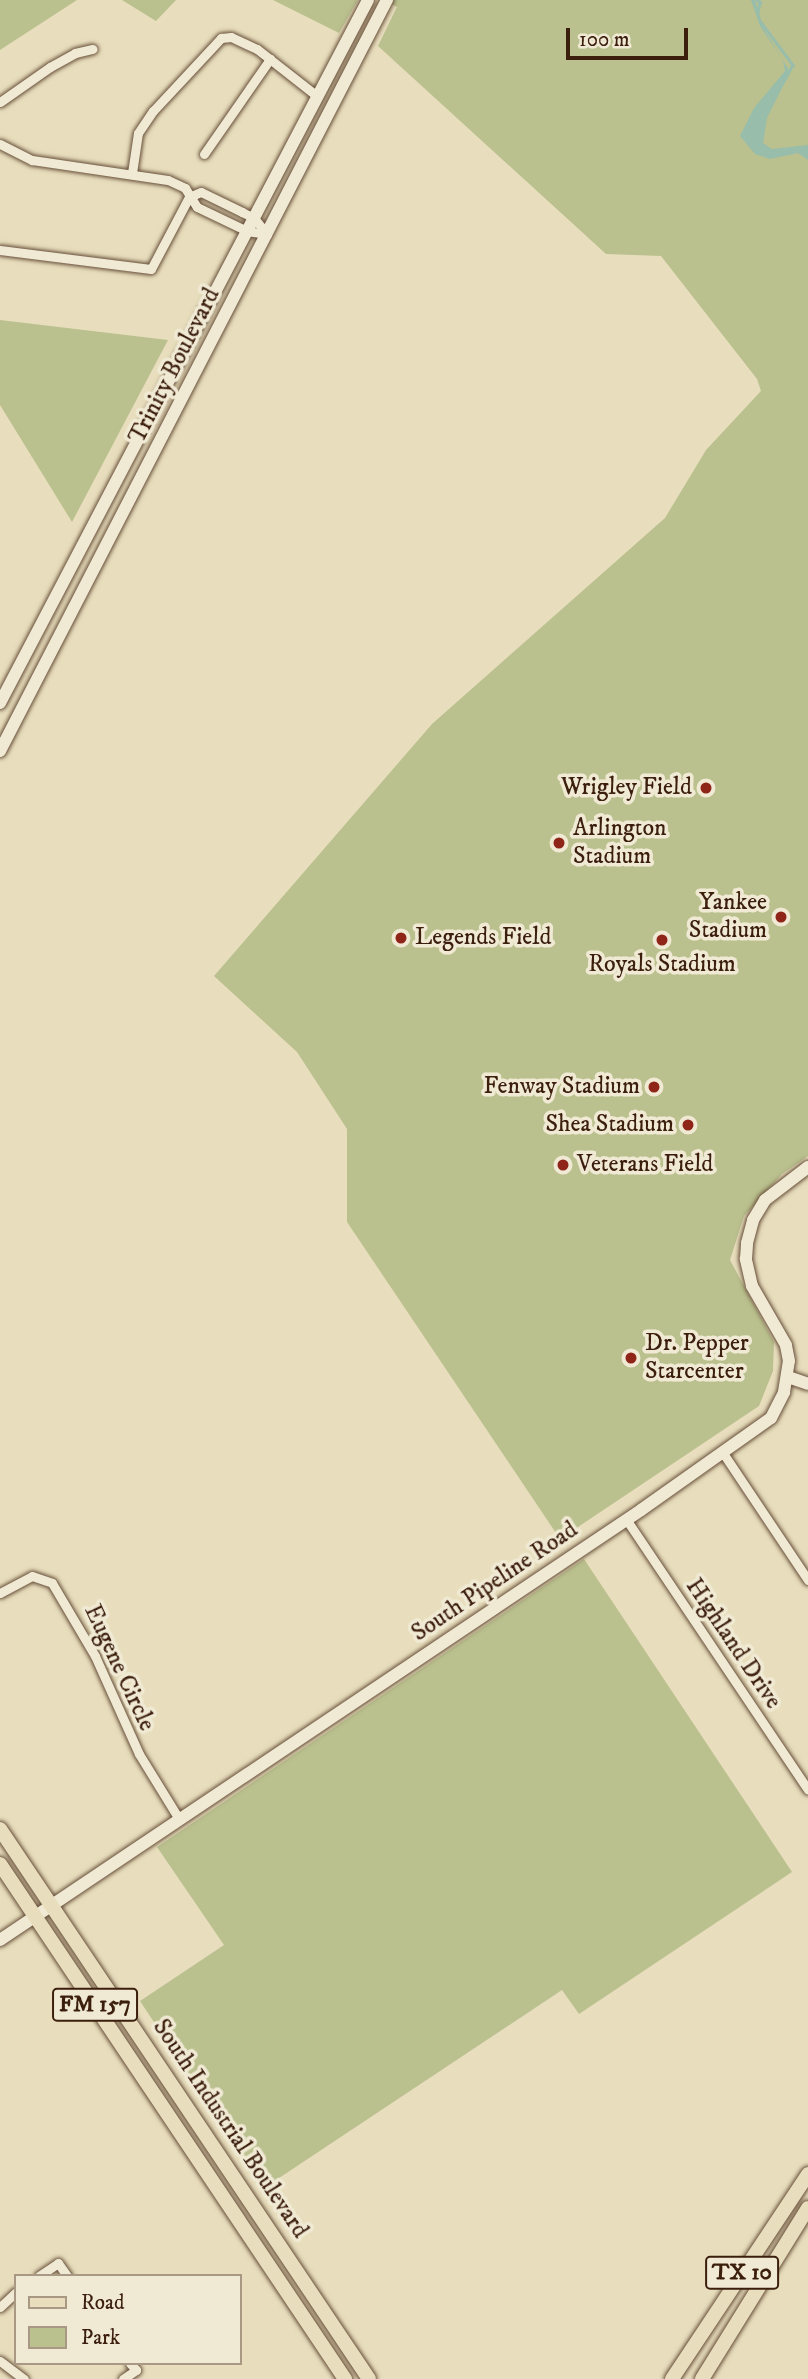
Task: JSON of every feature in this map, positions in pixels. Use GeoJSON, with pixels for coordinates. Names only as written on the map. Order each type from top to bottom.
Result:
{"type":"FeatureCollection","features":[{"type":"Feature","properties":{"kind":"main road","name":"Trinity Boulevard"},"geometry":{"type":"LineString","coordinates":[[0,703],[368,0]]}},
{"type":"Feature","properties":{"kind":"main road","name":"Trinity Boulevard"},"geometry":{"type":"LineString","coordinates":[[0,751],[387,0]]}},
{"type":"Feature","properties":{"kind":"main road"},"geometry":{"type":"LineString","coordinates":[[163,392],[181,400]]}},
{"type":"Feature","properties":{"kind":"main road"},"geometry":{"type":"LineString","coordinates":[[10,684],[30,693]]}},
{"type":"Feature","properties":{"kind":"main road","name":"South Pipeline Road"},"geometry":{"type":"LineString","coordinates":[[0,1940],[626,1519],[771,1418],[788,1377],[786,1345],[764,1310],[747,1272],[747,1243],[754,1220],[765,1200],[808,1167]]}},
{"type":"Feature","properties":{"kind":"main road"},"geometry":{"type":"LineString","coordinates":[[788,1377],[808,1384]]}},
{"type":"Feature","properties":{"kind":"main road","name":"FM 157"},"geometry":{"type":"LineString","coordinates":[[0,1829],[51,1906]]}},
{"type":"Feature","properties":{"kind":"main road","name":"FM 157"},"geometry":{"type":"LineString","coordinates":[[0,1864],[35,1917]]}},
{"type":"Feature","properties":{"kind":"main road","name":"South Industrial Boulevard"},"geometry":{"type":"LineString","coordinates":[[51,1906],[369,2379]]}},
{"type":"Feature","properties":{"kind":"main road","name":"South Industrial Boulevard"},"geometry":{"type":"LineString","coordinates":[[35,1917],[345,2379]]}},
{"type":"Feature","properties":{"kind":"main road","name":"TX 10"},"geometry":{"type":"LineString","coordinates":[[672,2379],[808,2174]]}},
{"type":"Feature","properties":{"kind":"main road","name":"TX 10"},"geometry":{"type":"LineString","coordinates":[[702,2379],[808,2208]]}},
{"type":"Feature","properties":{"kind":"main road"},"geometry":{"type":"LineString","coordinates":[[294,2302],[311,2291]]}},
{"type":"Feature","properties":{"kind":"main road"},"geometry":{"type":"LineString","coordinates":[[709,2324],[719,2333],[717,2353]]}},
{"type":"Feature","properties":{"kind":"street"},"geometry":{"type":"LineString","coordinates":[[132,173],[138,133],[152,111],[221,38],[231,37],[257,49],[317,96]]}},
{"type":"Feature","properties":{"kind":"street"},"geometry":{"type":"LineString","coordinates":[[0,102],[50,67],[75,53],[93,49]]}},
{"type":"Feature","properties":{"kind":"street"},"geometry":{"type":"LineString","coordinates":[[204,154],[270,59]]}},
{"type":"Feature","properties":{"kind":"street"},"geometry":{"type":"LineString","coordinates":[[0,144],[32,160],[168,180],[185,188],[197,207],[209,214],[247,232],[267,234]]}},
{"type":"Feature","properties":{"kind":"street"},"geometry":{"type":"LineString","coordinates":[[0,250],[151,269],[189,197],[201,192],[254,218],[267,234]]}},
{"type":"Feature","properties":{"kind":"street"},"geometry":{"type":"LineString","coordinates":[[209,214],[214,205],[227,211],[233,208]]}},
{"type":"Feature","properties":{"kind":"street"},"geometry":{"type":"LineString","coordinates":[[723,1453],[808,1580]]}},
{"type":"Feature","properties":{"kind":"street","name":"Highland Drive"},"geometry":{"type":"LineString","coordinates":[[626,1519],[808,1790]]}},
{"type":"Feature","properties":{"kind":"street","name":"Eugene Circle"},"geometry":{"type":"LineString","coordinates":[[0,1593],[32,1576],[52,1583],[95,1656],[139,1754],[180,1819]]}},
{"type":"Feature","properties":{"kind":"street"},"geometry":{"type":"LineString","coordinates":[[42,2274],[58,2263],[65,2274]]}},
{"type":"Feature","properties":{"kind":"street"},"geometry":{"type":"LineString","coordinates":[[0,2307],[14,2294]]}},
{"type":"Feature","properties":{"kind":"street"},"geometry":{"type":"LineString","coordinates":[[0,2361],[24,2379]]}},
{"type":"Feature","properties":{"kind":"street"},"geometry":{"type":"LineString","coordinates":[[123,2379],[133,2367]]}},
{"type":"Feature","properties":{"kind":"green space"},"geometry":{"type":"Polygon","coordinates":[[[0,0],[77,0],[0,50],[0,0]]]}},
{"type":"Feature","properties":{"kind":"green space"},"geometry":{"type":"Polygon","coordinates":[[[122,0],[176,0],[156,21],[122,0]]]}},
{"type":"Feature","properties":{"kind":"green space"},"geometry":{"type":"Polygon","coordinates":[[[273,0],[358,0],[339,33],[273,0]]]}},
{"type":"Feature","properties":{"kind":"green space"},"geometry":{"type":"Polygon","coordinates":[[[384,0],[808,0],[808,1156],[782,1174],[744,1216],[730,1260],[774,1342],[773,1371],[759,1406],[560,1539],[347,1222],[347,1129],[297,1052],[214,976],[432,724],[665,518],[706,450],[761,391],[757,379],[661,256],[606,254],[378,46],[397,7],[384,0]]]}},
{"type":"Feature","properties":{"kind":"green space"},"geometry":{"type":"Polygon","coordinates":[[[0,320],[168,340],[72,522],[0,405],[0,320]]]}},
{"type":"Feature","properties":{"kind":"green space"},"geometry":{"type":"Polygon","coordinates":[[[584,1559],[792,1872],[579,2014],[562,1990],[264,2188],[140,2001],[224,1945],[157,1847],[584,1559]]]}},
{"type":"Feature","properties":{"kind":"shaded area"},"geometry":{"type":"Polygon","coordinates":[[[751,0],[755,0],[764,29],[781,56],[760,26],[751,0]]]}},
{"type":"Feature","properties":{"kind":"shaded area"},"geometry":{"type":"Polygon","coordinates":[[[783,61],[790,72],[767,118],[763,143],[772,149],[808,145],[808,160],[798,153],[770,159],[755,154],[740,136],[754,108],[785,71],[783,61]]]}},
{"type":"Feature","properties":{"kind":"waterway"},"geometry":{"type":"LineString","coordinates":[[757,0],[760,2],[758,13]]}},
{"type":"Feature","properties":{"kind":"waterway"},"geometry":{"type":"LineString","coordinates":[[761,22],[793,65],[782,85]]}},
{"type":"Feature","properties":{"kind":"place","name":"Wrigley Field"},"geometry":{"type":"Point","coordinates":[706,788]}},
{"type":"Feature","properties":{"kind":"place","name":"Arlington Stadium"},"geometry":{"type":"Point","coordinates":[559,843]}},
{"type":"Feature","properties":{"kind":"place","name":"Yankee Stadium"},"geometry":{"type":"Point","coordinates":[781,917]}},
{"type":"Feature","properties":{"kind":"place","name":"Legends Field"},"geometry":{"type":"Point","coordinates":[401,938]}},
{"type":"Feature","properties":{"kind":"place","name":"Royals Stadium"},"geometry":{"type":"Point","coordinates":[662,940]}},
{"type":"Feature","properties":{"kind":"place","name":"Fenway Stadium"},"geometry":{"type":"Point","coordinates":[654,1087]}},
{"type":"Feature","properties":{"kind":"place","name":"Shea Stadium"},"geometry":{"type":"Point","coordinates":[688,1125]}},
{"type":"Feature","properties":{"kind":"place","name":"Veterans Field"},"geometry":{"type":"Point","coordinates":[563,1165]}},
{"type":"Feature","properties":{"kind":"place","name":"Dr. Pepper Starcenter"},"geometry":{"type":"Point","coordinates":[631,1358]}}]}
